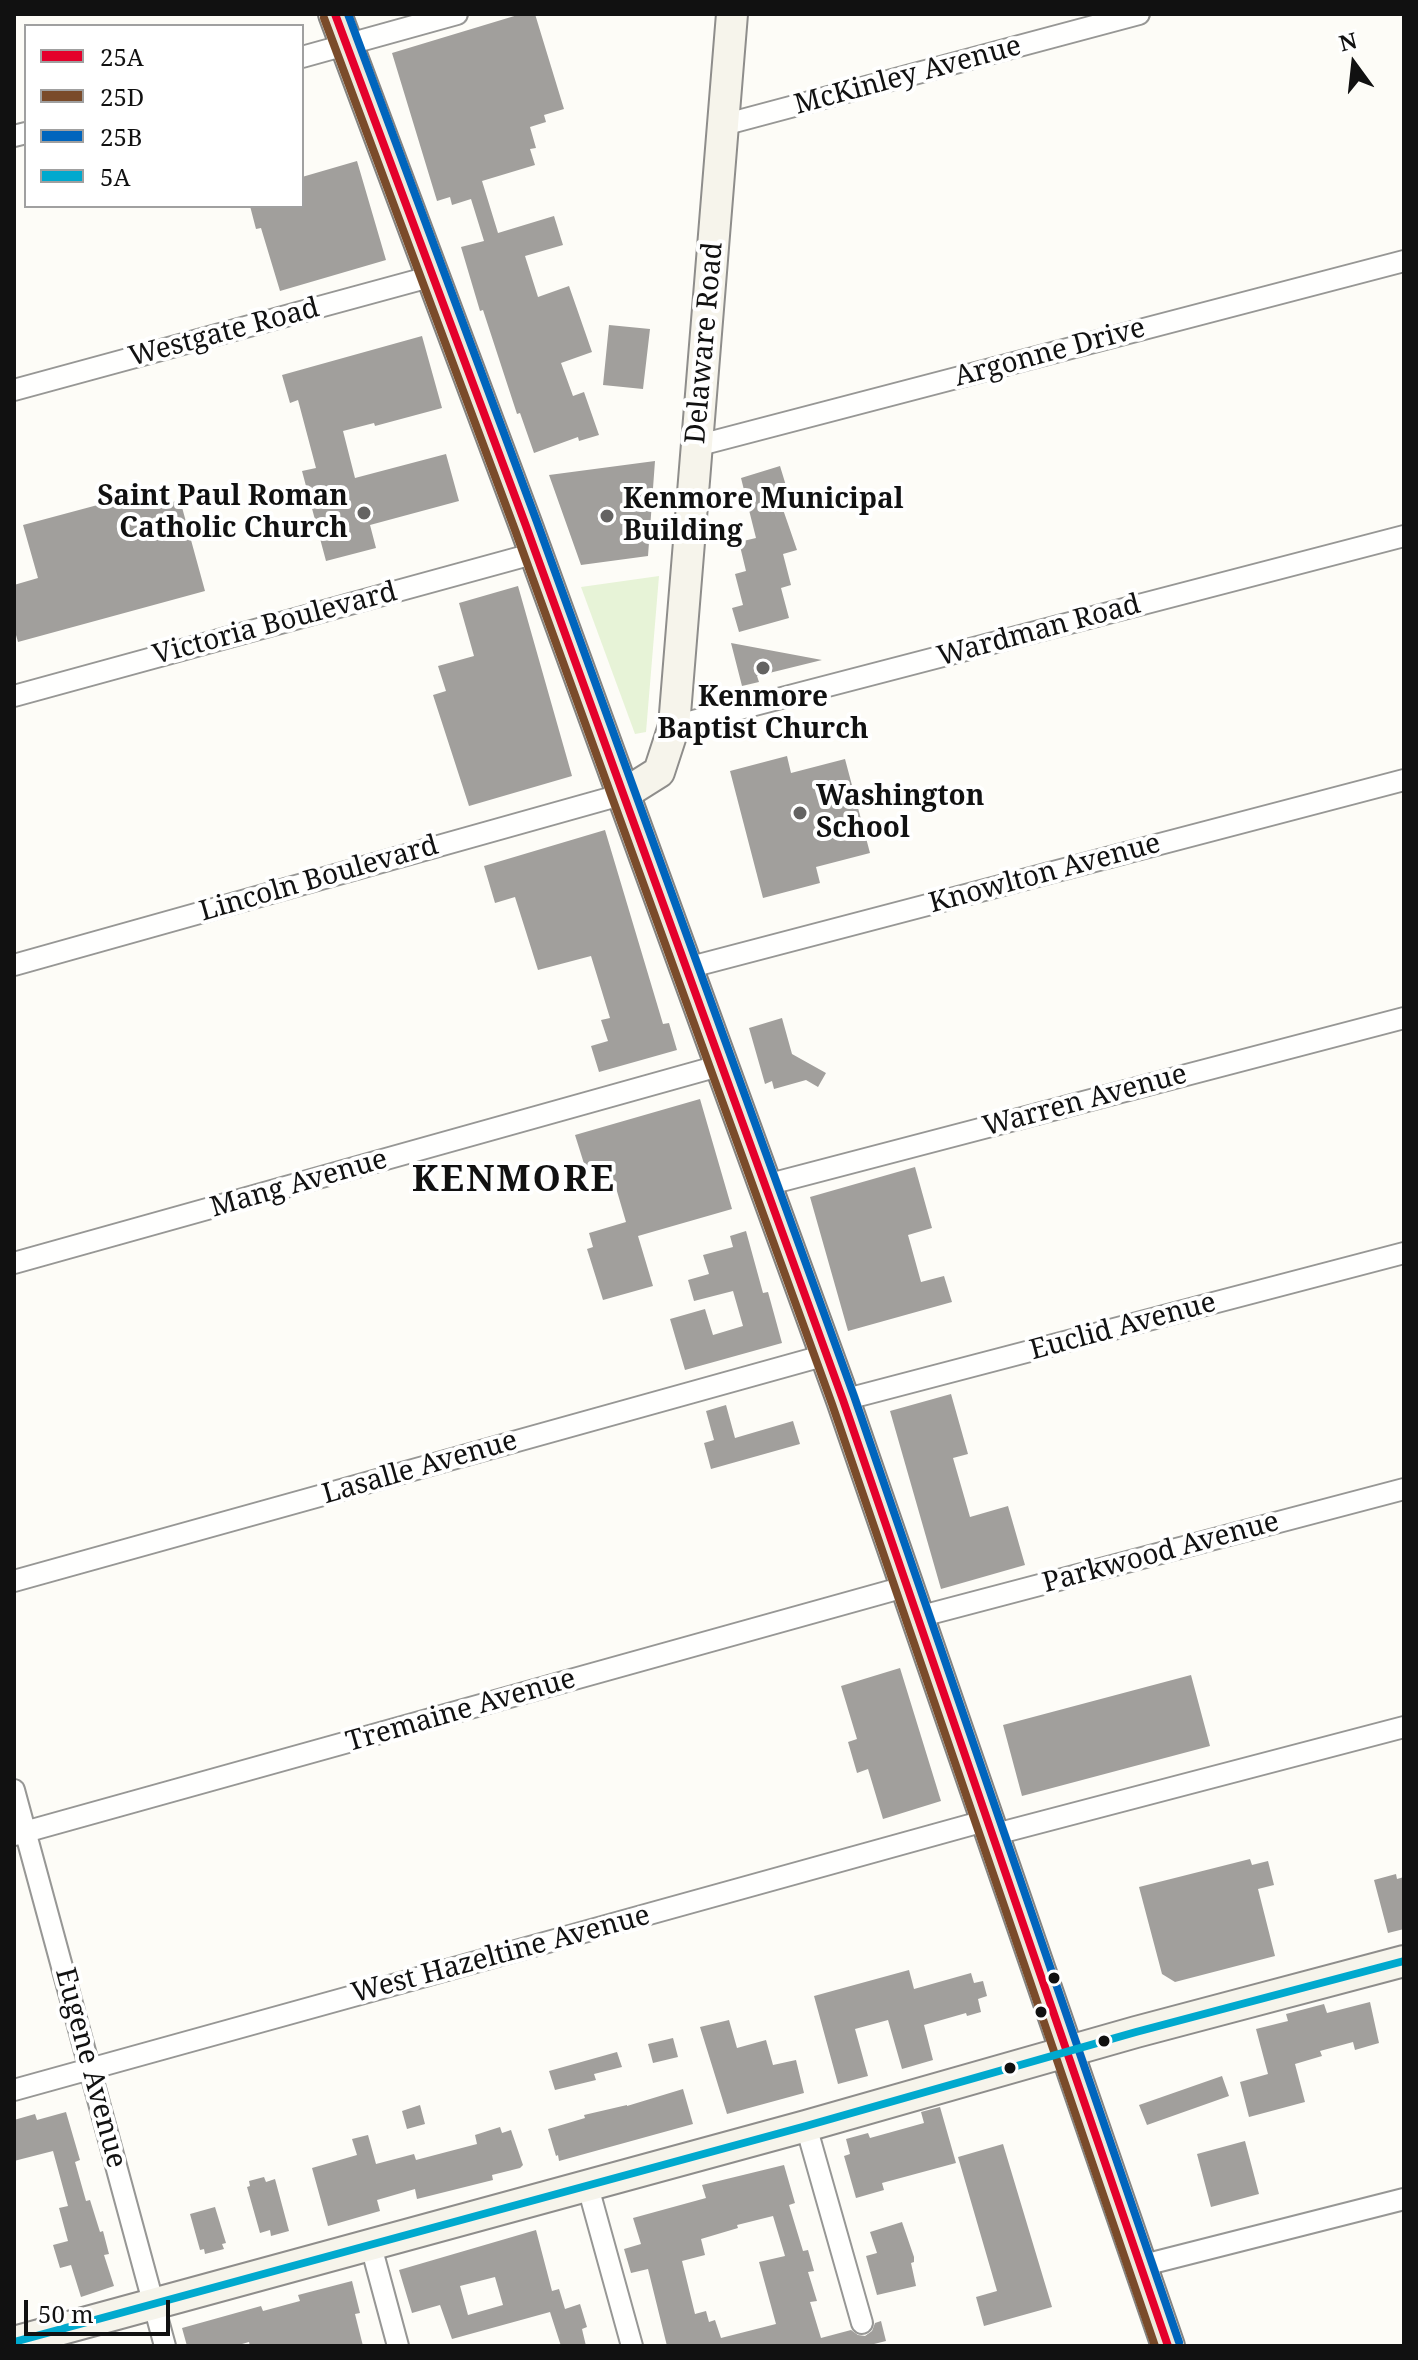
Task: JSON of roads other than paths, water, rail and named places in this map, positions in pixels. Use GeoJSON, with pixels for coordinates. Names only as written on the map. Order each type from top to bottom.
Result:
{"type":"FeatureCollection","features":[{"type":"Feature","properties":{"kind":"main road"},"geometry":{"type":"LineString","coordinates":[[335,14],[536,553],[843,1400],[1168,2346]]}},
{"type":"Feature","properties":{"kind":"street"},"geometry":{"type":"LineString","coordinates":[[304,56],[457,14]]}},
{"type":"Feature","properties":{"kind":"street","name":"Delaware Road"},"geometry":{"type":"LineString","coordinates":[[624,794],[659,772],[674,726],[732,14]]}},
{"type":"Feature","properties":{"kind":"street","name":"McKinley Avenue"},"geometry":{"type":"LineString","coordinates":[[723,125],[1139,14]]}},
{"type":"Feature","properties":{"kind":"street","name":"Argonne Drive"},"geometry":{"type":"LineString","coordinates":[[696,446],[1404,261]]}},
{"type":"Feature","properties":{"kind":"street","name":"Westgate Road"},"geometry":{"type":"LineString","coordinates":[[14,390],[433,276]]}},
{"type":"Feature","properties":{"kind":"street","name":"Wardman Road"},"geometry":{"type":"LineString","coordinates":[[674,726],[1404,536]]}},
{"type":"Feature","properties":{"kind":"street","name":"Victoria Boulevard"},"geometry":{"type":"LineString","coordinates":[[14,696],[536,553]]}},
{"type":"Feature","properties":{"kind":"street","name":"Knowlton Avenue"},"geometry":{"type":"LineString","coordinates":[[687,968],[1404,780]]}},
{"type":"Feature","properties":{"kind":"street","name":"Lincoln Boulevard"},"geometry":{"type":"LineString","coordinates":[[14,965],[624,794]]}},
{"type":"Feature","properties":{"kind":"street","name":"Warren Avenue"},"geometry":{"type":"LineString","coordinates":[[766,1185],[1404,1018]]}},
{"type":"Feature","properties":{"kind":"street","name":"Mang Avenue"},"geometry":{"type":"LineString","coordinates":[[14,1263],[722,1065]]}},
{"type":"Feature","properties":{"kind":"street","name":"Euclid Avenue"},"geometry":{"type":"LineString","coordinates":[[843,1400],[1404,1253]]}},
{"type":"Feature","properties":{"kind":"street","name":"Lasalle Avenue"},"geometry":{"type":"LineString","coordinates":[[14,1581],[826,1355]]}},
{"type":"Feature","properties":{"kind":"street","name":"Parkwood Avenue"},"geometry":{"type":"LineString","coordinates":[[918,1617],[1404,1489]]}},
{"type":"Feature","properties":{"kind":"street","name":"Tremaine Avenue"},"geometry":{"type":"LineString","coordinates":[[20,1834],[908,1586]]}},
{"type":"Feature","properties":{"kind":"street","name":"West Hazeltine Avenue"},"geometry":{"type":"LineString","coordinates":[[14,2090],[990,1828],[1404,1727]]}},
{"type":"Feature","properties":{"kind":"street","name":"Eugene Avenue"},"geometry":{"type":"LineString","coordinates":[[14,1790],[20,1834],[91,2069],[165,2346]]}},
{"type":"Feature","properties":{"kind":"street"},"geometry":{"type":"LineString","coordinates":[[14,2342],[588,2187],[1065,2051],[1404,1961]]}},
{"type":"Feature","properties":{"kind":"street"},"geometry":{"type":"LineString","coordinates":[[806,2126],[862,2323]]}},
{"type":"Feature","properties":{"kind":"street"},"geometry":{"type":"LineString","coordinates":[[588,2187],[632,2346]]}},
{"type":"Feature","properties":{"kind":"street"},"geometry":{"type":"LineString","coordinates":[[1140,2266],[1404,2199]]}},
{"type":"Feature","properties":{"kind":"street"},"geometry":{"type":"LineString","coordinates":[[371,2246],[398,2346]]}},
{"type":"Feature","properties":{"kind":"place","name":"Saint Paul Roman Catholic Church"},"geometry":{"type":"Point","coordinates":[364,513]}},
{"type":"Feature","properties":{"kind":"place","name":"Kenmore Municipal Building"},"geometry":{"type":"Point","coordinates":[607,516]}},
{"type":"Feature","properties":{"kind":"place","name":"Kenmore Baptist Church"},"geometry":{"type":"Point","coordinates":[763,668]}},
{"type":"Feature","properties":{"kind":"place","name":"Washington School"},"geometry":{"type":"Point","coordinates":[800,813]}},
{"type":"Feature","properties":{"kind":"district","name":"KENMORE"},"geometry":{"type":"Point","coordinates":[514,1181]}}]}
